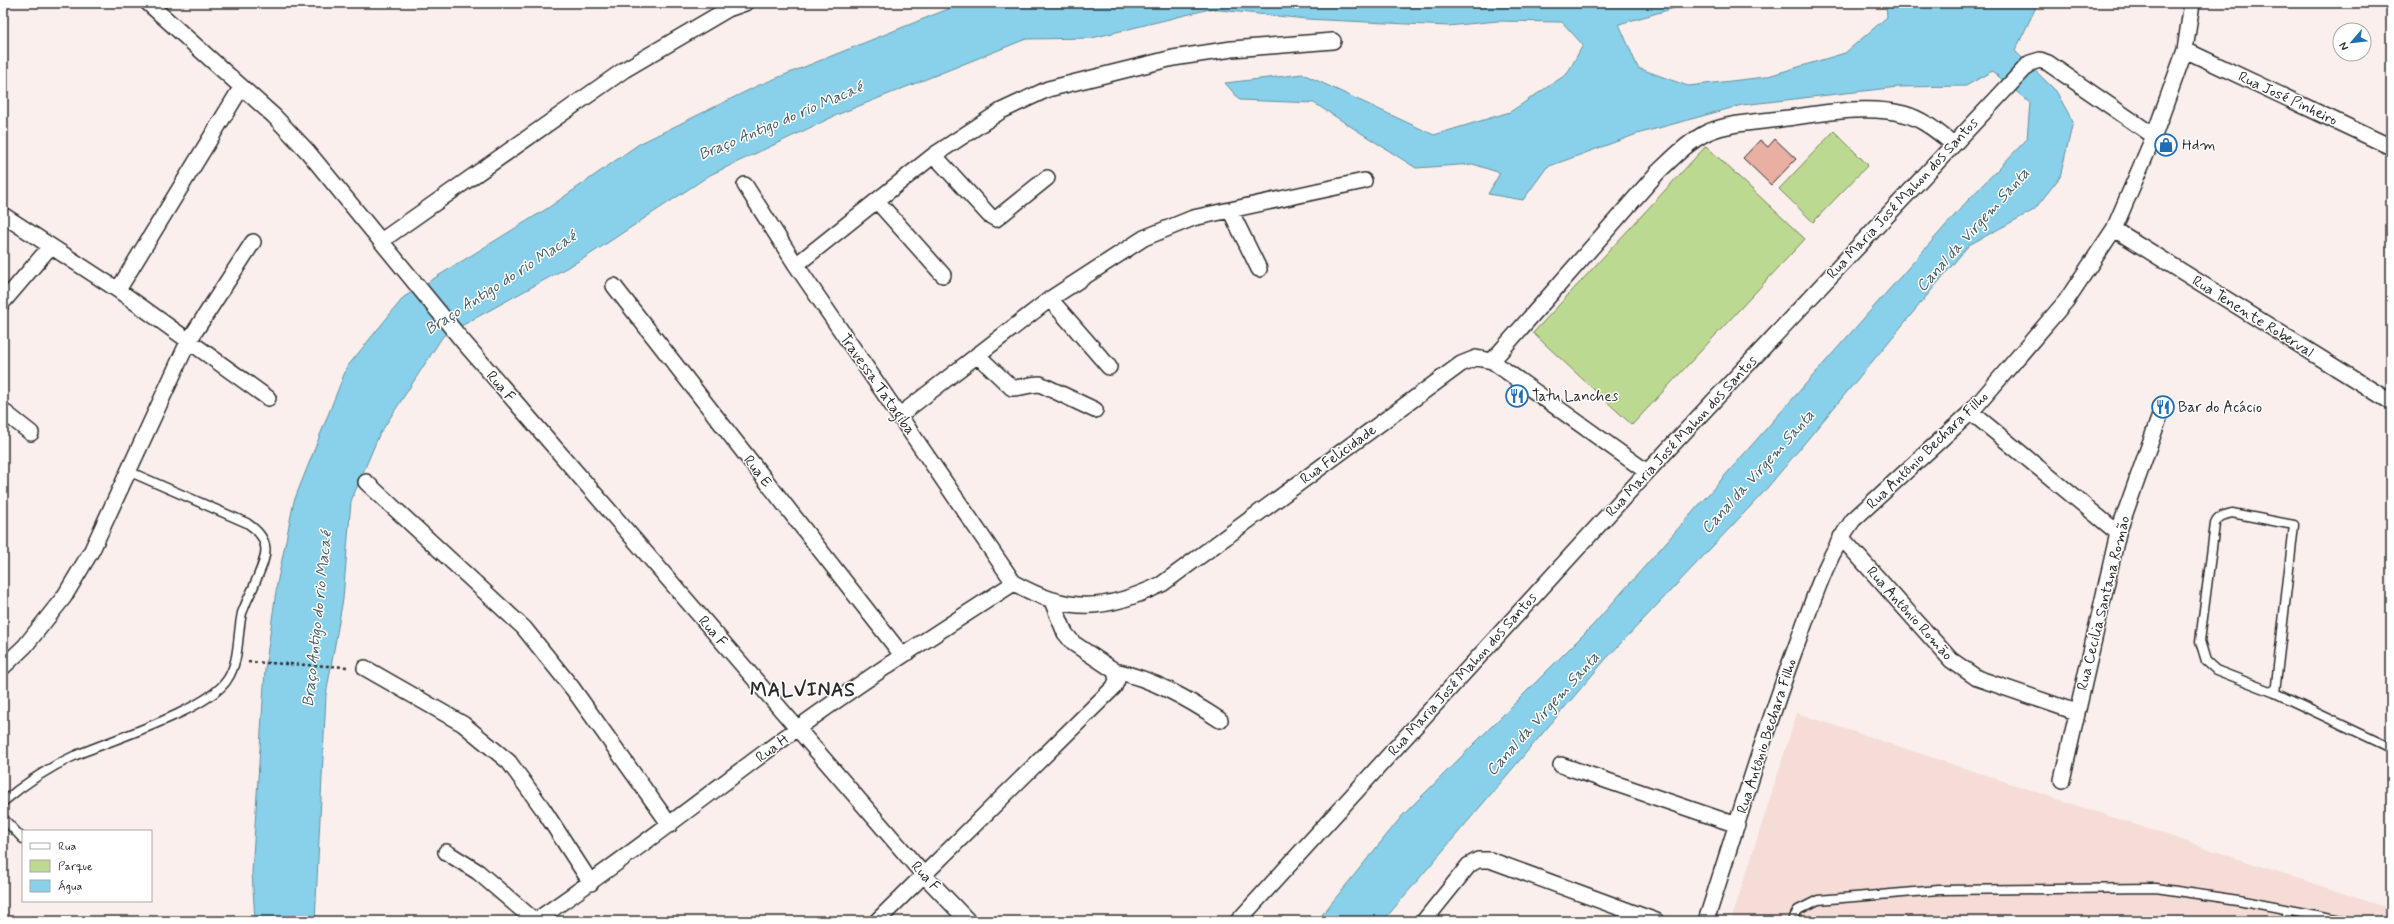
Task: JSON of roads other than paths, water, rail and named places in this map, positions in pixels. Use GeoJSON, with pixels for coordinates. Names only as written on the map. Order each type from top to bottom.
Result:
{"type":"FeatureCollection","features":[{"type":"Feature","properties":{"kind":"street","name":"Rua F"},"geometry":{"type":"LineString","coordinates":[[148,3],[274,116],[308,152],[461,339],[923,874],[968,921]]}},
{"type":"Feature","properties":{"kind":"street"},"geometry":{"type":"LineString","coordinates":[[381,242],[624,70],[721,12],[745,3]]}},
{"type":"Feature","properties":{"kind":"street","name":"Rua Antônio Bechara Filho"},"geometry":{"type":"LineString","coordinates":[[1706,921],[1772,710],[1828,562],[1841,537],[1853,520],[1971,412],[2066,301],[2114,229],[2154,136],[2185,50],[2192,3]]}},
{"type":"Feature","properties":{"kind":"street"},"geometry":{"type":"LineString","coordinates":[[796,265],[934,155],[1001,111],[1048,89],[1173,58],[1232,49],[1333,41]]}},
{"type":"Feature","properties":{"kind":"street","name":"Rua José Pinheiro"},"geometry":{"type":"LineString","coordinates":[[2185,50],[2391,147]]}},
{"type":"Feature","properties":{"kind":"street","name":"Rua Maria José Mahon dos Santos"},"geometry":{"type":"LineString","coordinates":[[1238,921],[1647,472],[1996,97],[2030,63],[2040,60],[2048,63],[2154,136]]}},
{"type":"Feature","properties":{"kind":"street"},"geometry":{"type":"LineString","coordinates":[[118,290],[241,88]]}},
{"type":"Feature","properties":{"kind":"street"},"geometry":{"type":"LineString","coordinates":[[1647,472],[1492,361],[1658,172],[1684,148],[1708,132],[1735,125],[1839,111],[1884,110],[1905,114],[1926,124],[1953,144]]}},
{"type":"Feature","properties":{"kind":"street"},"geometry":{"type":"LineString","coordinates":[[934,155],[989,215],[996,219],[1047,178]]}},
{"type":"Feature","properties":{"kind":"street"},"geometry":{"type":"LineString","coordinates":[[900,415],[1050,299],[1144,238],[1193,218],[1364,181]]}},
{"type":"Feature","properties":{"kind":"street","name":"Travessa Tatagiba"},"geometry":{"type":"LineString","coordinates":[[745,185],[796,265],[1014,583]]}},
{"type":"Feature","properties":{"kind":"street"},"geometry":{"type":"LineString","coordinates":[[877,201],[943,275]]}},
{"type":"Feature","properties":{"kind":"street"},"geometry":{"type":"LineString","coordinates":[[1230,210],[1259,269]]}},
{"type":"Feature","properties":{"kind":"street"},"geometry":{"type":"LineString","coordinates":[[3,215],[118,290],[188,342],[268,398]]}},
{"type":"Feature","properties":{"kind":"street","name":"Rua Tenente Roberval"},"geometry":{"type":"LineString","coordinates":[[2114,229],[2391,402]]}},
{"type":"Feature","properties":{"kind":"street"},"geometry":{"type":"LineString","coordinates":[[3,667],[25,646],[64,597],[92,550],[114,508],[128,471],[188,342],[253,242]]}},
{"type":"Feature","properties":{"kind":"street"},"geometry":{"type":"LineString","coordinates":[[3,302],[50,247]]}},
{"type":"Feature","properties":{"kind":"street","name":"Rua E"},"geometry":{"type":"LineString","coordinates":[[614,286],[902,656]]}},
{"type":"Feature","properties":{"kind":"street"},"geometry":{"type":"LineString","coordinates":[[1050,299],[1109,367]]}},
{"type":"Feature","properties":{"kind":"street"},"geometry":{"type":"LineString","coordinates":[[977,355],[1012,388],[1040,384],[1095,410]]}},
{"type":"Feature","properties":{"kind":"street","name":"Rua Felicidade"},"geometry":{"type":"LineString","coordinates":[[1014,583],[1052,601],[1080,605],[1107,604],[1132,598],[1162,584],[1461,364],[1476,358],[1492,361]]}},
{"type":"Feature","properties":{"kind":"street","name":"Rua Cecilia Santana Romão"},"geometry":{"type":"LineString","coordinates":[[2062,780],[2076,712],[2118,533],[2163,407]]}},
{"type":"Feature","properties":{"kind":"street"},"geometry":{"type":"LineString","coordinates":[[3,411],[31,433]]}},
{"type":"Feature","properties":{"kind":"street"},"geometry":{"type":"LineString","coordinates":[[1971,412],[2118,533]]}},
{"type":"Feature","properties":{"kind":"street"},"geometry":{"type":"LineString","coordinates":[[366,482],[524,628],[573,689],[670,825]]}},
{"type":"Feature","properties":{"kind":"street","name":"Rua Antônio Romão"},"geometry":{"type":"LineString","coordinates":[[1841,537],[1951,660],[1977,678],[2076,712]]}},
{"type":"Feature","properties":{"kind":"street","name":"Rua H"},"geometry":{"type":"LineString","coordinates":[[535,921],[591,883],[798,728],[902,656],[1014,583]]}},
{"type":"Feature","properties":{"kind":"street"},"geometry":{"type":"LineString","coordinates":[[1052,601],[1065,633],[1074,643],[1115,671],[1132,675],[1188,699],[1220,720]]}},
{"type":"Feature","properties":{"kind":"street"},"geometry":{"type":"LineString","coordinates":[[365,668],[463,724],[509,762],[543,809],[591,883]]}},
{"type":"Feature","properties":{"kind":"street"},"geometry":{"type":"LineString","coordinates":[[877,921],[1114,687],[1117,680],[1115,671]]}},
{"type":"Feature","properties":{"kind":"street"},"geometry":{"type":"LineString","coordinates":[[1561,765],[1737,825]]}},
{"type":"Feature","properties":{"kind":"street"},"geometry":{"type":"LineString","coordinates":[[446,852],[478,872],[535,921]]}},
{"type":"Feature","properties":{"kind":"street"},"geometry":{"type":"LineString","coordinates":[[1429,920],[1469,865],[1478,860],[1490,860],[1656,921]]}},
{"type":"Feature","properties":{"kind":"lane"},"geometry":{"type":"LineString","coordinates":[[3,802],[34,778],[74,756],[125,736],[204,700],[227,681],[234,661],[242,612],[265,556],[263,537],[259,531],[247,523],[128,471]]}},
{"type":"Feature","properties":{"kind":"lane"},"geometry":{"type":"LineString","coordinates":[[2275,693],[2294,525],[2232,513],[2217,518],[2215,524],[2200,641],[2206,661],[2216,670],[2275,693],[2391,748]]}},
{"type":"Feature","properties":{"kind":"lane"},"geometry":{"type":"LineString","coordinates":[[3,818],[22,839]]}},
{"type":"Feature","properties":{"kind":"lane"},"geometry":{"type":"LineString","coordinates":[[1792,921],[1798,910],[1818,900],[1939,890],[2156,888],[2238,900],[2347,921]]}},
{"type":"Feature","properties":{"kind":"lane"},"geometry":{"type":"LineString","coordinates":[[2286,921],[2288,910]]}},
{"type":"Feature","properties":{"kind":"water"},"geometry":{"type":"Polygon","coordinates":[[[963,3],[1692,3],[1619,24],[1638,68],[1688,86],[1765,77],[1845,53],[1887,17],[1886,3],[2038,3],[2015,51],[2056,91],[2073,122],[2060,177],[2034,210],[1969,245],[1763,493],[1605,660],[1383,921],[1317,921],[1402,816],[1593,625],[1969,199],[2027,139],[2030,103],[1992,71],[1966,86],[1898,87],[1742,105],[1637,134],[1547,167],[1523,200],[1488,194],[1500,173],[1473,164],[1416,168],[1314,103],[1240,100],[1225,83],[1303,74],[1434,135],[1510,112],[1567,74],[1583,45],[1562,22],[1497,21],[1448,26],[1306,19],[1210,9],[1092,38],[1026,39],[839,114],[710,175],[586,257],[443,336],[379,435],[351,501],[343,599],[326,695],[315,921],[255,921],[252,872],[265,670],[277,584],[294,501],[347,367],[404,297],[548,208],[639,144],[757,86],[963,3]]]}},
{"type":"Feature","properties":{"kind":"place","name":"Hdm"},"geometry":{"type":"Point","coordinates":[2166,145]}},
{"type":"Feature","properties":{"kind":"place","name":"Tatu Lanches"},"geometry":{"type":"Point","coordinates":[1517,396]}},
{"type":"Feature","properties":{"kind":"place","name":"Bar do Acácio"},"geometry":{"type":"Point","coordinates":[2163,407]}},
{"type":"Feature","properties":{"kind":"district","name":"MALVINAS"},"geometry":{"type":"Point","coordinates":[803,689]}},
{"type":"Feature","properties":{"kind":"water label","name":"Braço Antigo do rio Macaé"},"geometry":{"type":"Point","coordinates":[780,120]}},
{"type":"Feature","properties":{"kind":"water label","name":"Canal da Virgem Santa"},"geometry":{"type":"Point","coordinates":[1972,229]}},
{"type":"Feature","properties":{"kind":"water label","name":"Braço Antigo do rio Macaé"},"geometry":{"type":"Point","coordinates":[500,282]}},
{"type":"Feature","properties":{"kind":"water label","name":"Canal da Virgem Santa"},"geometry":{"type":"Point","coordinates":[1757,471]}},
{"type":"Feature","properties":{"kind":"water label","name":"Braço Antigo do rio Macaé"},"geometry":{"type":"Point","coordinates":[316,619]}},
{"type":"Feature","properties":{"kind":"water label","name":"Canal da Virgem Santa"},"geometry":{"type":"Point","coordinates":[1542,713]}}]}
